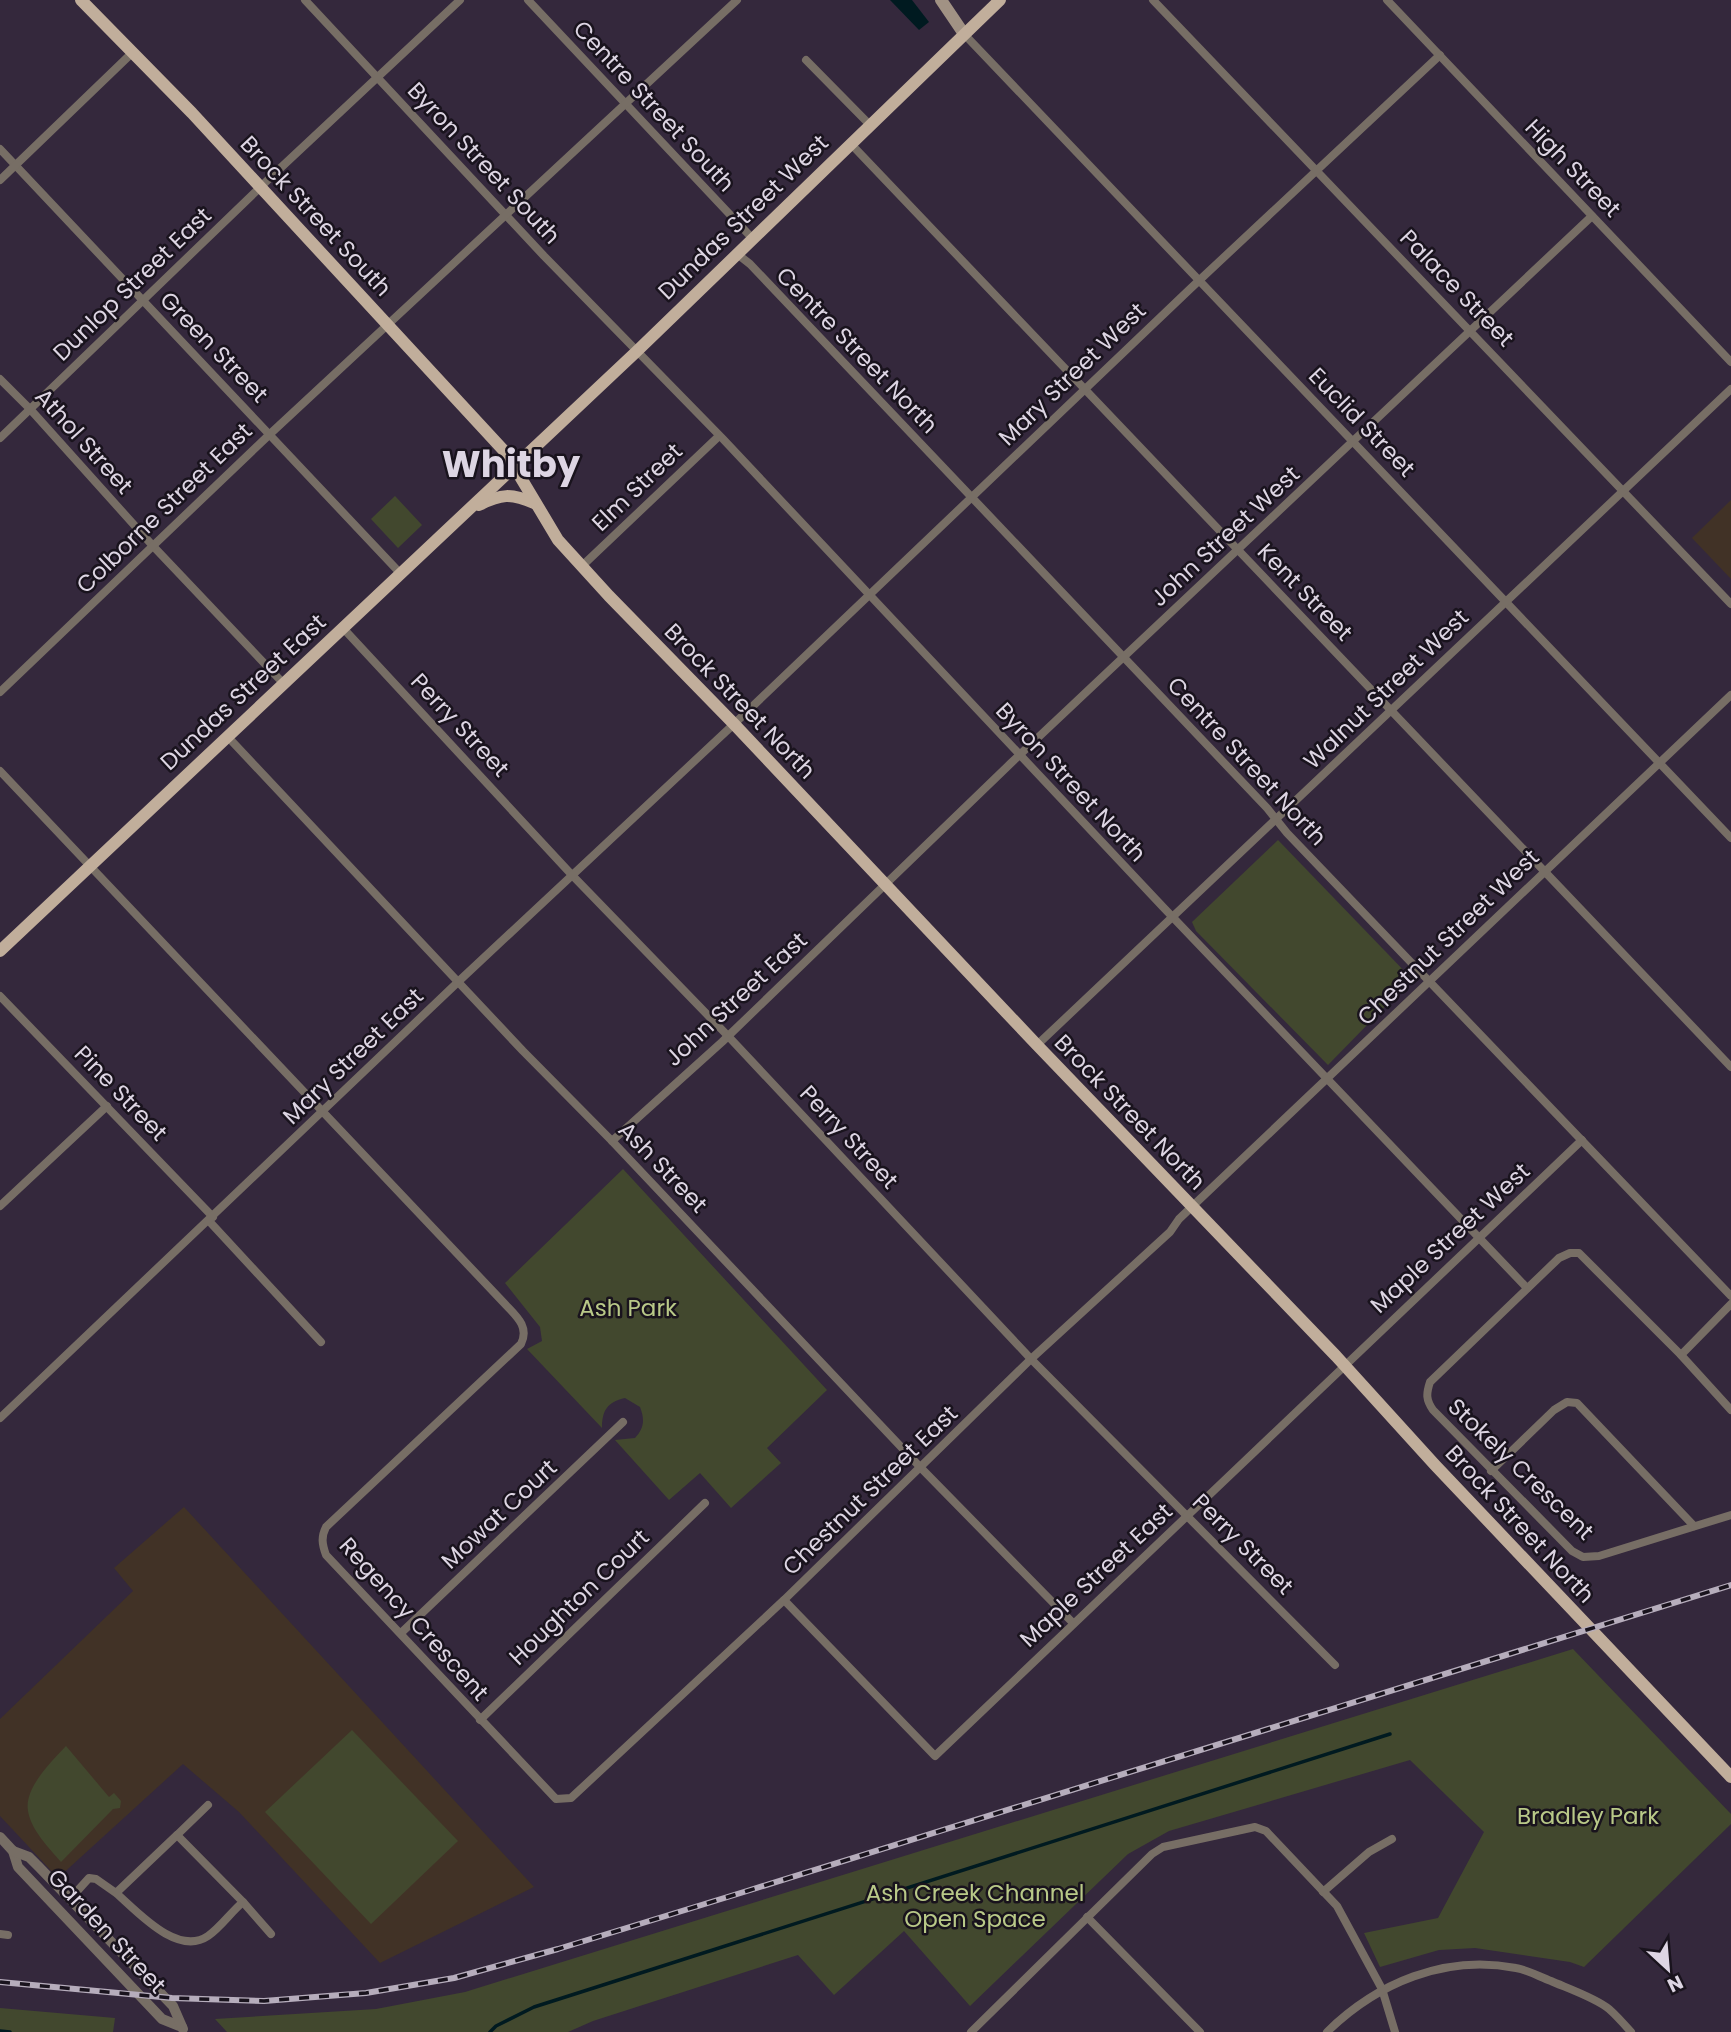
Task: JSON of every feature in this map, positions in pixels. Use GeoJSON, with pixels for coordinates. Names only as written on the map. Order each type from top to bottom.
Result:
{"type":"FeatureCollection","features":[{"type":"Feature","properties":{"kind":"main road","name":"Brock Street South"},"geometry":{"type":"LineString","coordinates":[[81,0],[448,388],[515,465]]}},
{"type":"Feature","properties":{"kind":"main road"},"geometry":{"type":"LineString","coordinates":[[940,0],[964,34]]}},
{"type":"Feature","properties":{"kind":"main road","name":"Dundas Street West"},"geometry":{"type":"LineString","coordinates":[[515,465],[636,352],[1000,0]]}},
{"type":"Feature","properties":{"kind":"main road","name":"Brock Street North"},"geometry":{"type":"LineString","coordinates":[[515,465],[534,503],[558,540],[626,614],[1345,1365],[1435,1465],[1731,1777]]}},
{"type":"Feature","properties":{"kind":"main road","name":"Dundas Street East"},"geometry":{"type":"LineString","coordinates":[[0,951],[515,465]]}},
{"type":"Feature","properties":{"kind":"main road"},"geometry":{"type":"LineString","coordinates":[[466,512],[492,499],[508,495],[519,496],[534,503]]}},
{"type":"Feature","properties":{"kind":"street","name":"Byron Street South"},"geometry":{"type":"LineString","coordinates":[[305,0],[636,352]]}},
{"type":"Feature","properties":{"kind":"street","name":"Dunlop Street East"},"geometry":{"type":"LineString","coordinates":[[0,438],[260,187],[460,0]]}},
{"type":"Feature","properties":{"kind":"street","name":"Centre Street South"},"geometry":{"type":"LineString","coordinates":[[528,0],[752,238]]}},
{"type":"Feature","properties":{"kind":"street","name":"Colborne Street East"},"geometry":{"type":"LineString","coordinates":[[0,692],[270,434],[737,0]]}},
{"type":"Feature","properties":{"kind":"street","name":"Palace Street"},"geometry":{"type":"LineString","coordinates":[[1153,0],[1731,604]]}},
{"type":"Feature","properties":{"kind":"street","name":"High Street"},"geometry":{"type":"LineString","coordinates":[[1387,0],[1731,362]]}},
{"type":"Feature","properties":{"kind":"street","name":"Euclid Street"},"geometry":{"type":"LineString","coordinates":[[964,34],[1731,838]]}},
{"type":"Feature","properties":{"kind":"street"},"geometry":{"type":"LineString","coordinates":[[0,180],[133,52]]}},
{"type":"Feature","properties":{"kind":"street","name":"Mary Street West"},"geometry":{"type":"LineString","coordinates":[[734,724],[1440,55]]}},
{"type":"Feature","properties":{"kind":"street"},"geometry":{"type":"LineString","coordinates":[[806,60],[870,125]]}},
{"type":"Feature","properties":{"kind":"street","name":"Kent Street"},"geometry":{"type":"LineString","coordinates":[[850,144],[1731,1067]]}},
{"type":"Feature","properties":{"kind":"street","name":"Green Street"},"geometry":{"type":"LineString","coordinates":[[0,149],[400,573]]}},
{"type":"Feature","properties":{"kind":"street","name":"John Street West"},"geometry":{"type":"LineString","coordinates":[[884,884],[1592,216]]}},
{"type":"Feature","properties":{"kind":"street","name":"Centre Street North"},"geometry":{"type":"LineString","coordinates":[[736,253],[750,264],[1731,1296]]}},
{"type":"Feature","properties":{"kind":"street","name":"Byron Street North"},"geometry":{"type":"LineString","coordinates":[[636,352],[719,436],[1527,1289]]}},
{"type":"Feature","properties":{"kind":"street","name":"Athol Street"},"geometry":{"type":"LineString","coordinates":[[0,379],[283,683]]}},
{"type":"Feature","properties":{"kind":"street","name":"Walnut Street West"},"geometry":{"type":"LineString","coordinates":[[1037,1045],[1731,389]]}},
{"type":"Feature","properties":{"kind":"street","name":"Elm Street"},"geometry":{"type":"LineString","coordinates":[[582,566],[719,436]]}},
{"type":"Feature","properties":{"kind":"street","name":"Perry Street"},"geometry":{"type":"LineString","coordinates":[[342,627],[571,874],[728,1036],[1031,1359],[1335,1665]]}},
{"type":"Feature","properties":{"kind":"street","name":"Chestnut Street West"},"geometry":{"type":"LineString","coordinates":[[1191,1207],[1731,695]]}},
{"type":"Feature","properties":{"kind":"street","name":"Mary Street East"},"geometry":{"type":"LineString","coordinates":[[0,1418],[571,874],[734,724]]}},
{"type":"Feature","properties":{"kind":"street","name":"Ash Street"},"geometry":{"type":"LineString","coordinates":[[227,736],[523,1051],[612,1141],[921,1468],[1073,1623]]}},
{"type":"Feature","properties":{"kind":"street"},"geometry":{"type":"LineString","coordinates":[[0,771],[323,1112]]}},
{"type":"Feature","properties":{"kind":"street","name":"John Street East"},"geometry":{"type":"LineString","coordinates":[[612,1141],[728,1036],[884,884]]}},
{"type":"Feature","properties":{"kind":"street","name":"Pine Street"},"geometry":{"type":"LineString","coordinates":[[0,996],[107,1106],[321,1342]]}},
{"type":"Feature","properties":{"kind":"street"},"geometry":{"type":"LineString","coordinates":[[0,1206],[107,1106]]}},
{"type":"Feature","properties":{"kind":"street","name":"Regency Crescent"},"geometry":{"type":"LineString","coordinates":[[323,1112],[521,1321],[526,1336],[522,1343],[326,1527],[322,1536],[326,1555],[556,1799],[571,1798]]}},
{"type":"Feature","properties":{"kind":"street","name":"Maple Street West"},"geometry":{"type":"LineString","coordinates":[[1345,1365],[1582,1140]]}},
{"type":"Feature","properties":{"kind":"street","name":"Chestnut Street East"},"geometry":{"type":"LineString","coordinates":[[571,1798],[784,1600],[1031,1359],[1170,1232],[1191,1207]]}},
{"type":"Feature","properties":{"kind":"street","name":"Stokely Crescent"},"geometry":{"type":"LineString","coordinates":[[1731,1410],[1580,1252],[1559,1258],[1430,1382],[1426,1393],[1427,1402],[1433,1410],[1491,1471],[1573,1551],[1583,1557],[1600,1556],[1731,1515]]}},
{"type":"Feature","properties":{"kind":"street"},"geometry":{"type":"LineString","coordinates":[[1681,1355],[1731,1304]]}},
{"type":"Feature","properties":{"kind":"street","name":"Maple Street East"},"geometry":{"type":"LineString","coordinates":[[784,1600],[935,1756],[1345,1365]]}},
{"type":"Feature","properties":{"kind":"street"},"geometry":{"type":"LineString","coordinates":[[1491,1471],[1554,1409],[1567,1402],[1577,1403],[1694,1526]]}},
{"type":"Feature","properties":{"kind":"street","name":"Mowat Court"},"geometry":{"type":"LineString","coordinates":[[401,1633],[623,1422]]}},
{"type":"Feature","properties":{"kind":"street","name":"Houghton Court"},"geometry":{"type":"LineString","coordinates":[[480,1720],[705,1503]]}},
{"type":"Feature","properties":{"kind":"street"},"geometry":{"type":"LineString","coordinates":[[116,1893],[208,1805]]}},
{"type":"Feature","properties":{"kind":"street"},"geometry":{"type":"LineString","coordinates":[[971,2032],[1152,1854],[1163,1847],[1255,1827],[1266,1830],[1337,1906],[1382,1989],[1395,2032]]}},
{"type":"Feature","properties":{"kind":"street"},"geometry":{"type":"LineString","coordinates":[[177,1835],[271,1934]]}},
{"type":"Feature","properties":{"kind":"street","name":"Garden Street"},"geometry":{"type":"LineString","coordinates":[[0,1837],[13,1851],[18,1867],[162,2019],[185,2030]]}},
{"type":"Feature","properties":{"kind":"street"},"geometry":{"type":"LineString","coordinates":[[1323,1892],[1369,1852],[1392,1839]]}},
{"type":"Feature","properties":{"kind":"street","name":"Garden Street"},"geometry":{"type":"LineString","coordinates":[[13,1851],[29,1857],[173,2006],[185,2030]]}},
{"type":"Feature","properties":{"kind":"street"},"geometry":{"type":"LineString","coordinates":[[44,1894],[60,1901],[70,1899],[89,1878],[96,1879],[164,1934],[195,1941],[208,1936],[243,1902]]}},
{"type":"Feature","properties":{"kind":"street"},"geometry":{"type":"LineString","coordinates":[[1087,1917],[1200,2032]]}},
{"type":"Feature","properties":{"kind":"street"},"geometry":{"type":"LineString","coordinates":[[1327,2032],[1346,2013],[1382,1989],[1422,1971],[1464,1964],[1517,1968],[1607,2007],[1631,2032]]}},
{"type":"Feature","properties":{"kind":"shaded area"},"geometry":{"type":"Polygon","coordinates":[[[1731,500],[1731,579],[1692,538],[1731,500]]]}},
{"type":"Feature","properties":{"kind":"shaded area"},"geometry":{"type":"Polygon","coordinates":[[[184,1507],[534,1887],[380,1963],[239,1812],[183,1764],[58,1878],[0,1816],[0,1719],[133,1591],[114,1568],[184,1507]]]}},
{"type":"Feature","properties":{"kind":"green space"},"geometry":{"type":"Polygon","coordinates":[[[395,496],[422,525],[398,548],[371,519],[395,496]]]}},
{"type":"Feature","properties":{"kind":"green space"},"geometry":{"type":"Polygon","coordinates":[[[1278,840],[1412,979],[1328,1065],[1196,931],[1192,922],[1278,840]]]}},
{"type":"Feature","properties":{"kind":"green space","name":"Ash Park"},"geometry":{"type":"Polygon","coordinates":[[[623,1169],[827,1390],[767,1448],[781,1463],[731,1508],[700,1473],[669,1500],[615,1440],[635,1438],[643,1424],[640,1407],[625,1398],[614,1402],[605,1412],[602,1428],[527,1349],[542,1341],[540,1327],[505,1283],[623,1169]]]}},
{"type":"Feature","properties":{"kind":"green space"},"geometry":{"type":"Polygon","coordinates":[[[1573,1649],[1731,1814],[1731,1824],[1584,1967],[1570,1962],[1475,1948],[1439,1950],[1380,1967],[1364,1933],[1438,1918],[1484,1832],[1410,1760],[1169,1831],[1128,1854],[970,2006],[904,1931],[834,1995],[798,1955],[593,2021],[568,2032],[227,2032],[215,2019],[376,2009],[465,1992],[1573,1649]]]}},
{"type":"Feature","properties":{"kind":"green space"},"geometry":{"type":"Polygon","coordinates":[[[352,1730],[458,1841],[371,1924],[265,1812],[352,1730]]]}},
{"type":"Feature","properties":{"kind":"green space"},"geometry":{"type":"Polygon","coordinates":[[[66,1746],[109,1797],[114,1793],[121,1801],[120,1808],[113,1809],[61,1862],[33,1825],[28,1802],[40,1776],[66,1746]]]}},
{"type":"Feature","properties":{"kind":"green space"},"geometry":{"type":"Polygon","coordinates":[[[0,2008],[115,2018],[113,2032],[0,2032],[0,2008]]]}},
{"type":"Feature","properties":{"kind":"water"},"geometry":{"type":"Polygon","coordinates":[[[890,0],[912,0],[929,22],[919,30],[890,0]]]}},
{"type":"Feature","properties":{"kind":"waterway"},"geometry":{"type":"LineString","coordinates":[[490,2032],[496,2026],[534,2007],[1390,1734]]}},
{"type":"Feature","properties":{"kind":"waterway"},"geometry":{"type":"LineString","coordinates":[[0,2031],[10,2032]]}},
{"type":"Feature","properties":{"kind":"railway"},"geometry":{"type":"LineString","coordinates":[[0,1982],[172,1998],[264,2001],[366,1993],[454,1978],[747,1891],[1731,1585]]}},
{"type":"Feature","properties":{"kind":"district","name":"Whitby"},"geometry":{"type":"Point","coordinates":[511,464]}},
{"type":"Feature","properties":{"kind":"park label","name":"Bradley Park"},"geometry":{"type":"Point","coordinates":[1588,1816]}},
{"type":"Feature","properties":{"kind":"park label","name":"Ash Creek Channel Open Space"},"geometry":{"type":"Point","coordinates":[975,1906]}}]}
